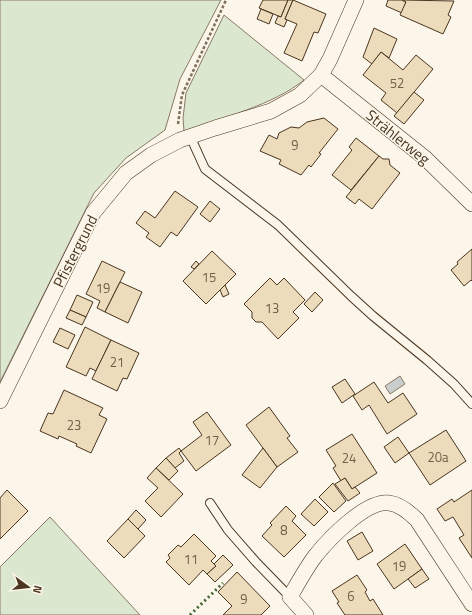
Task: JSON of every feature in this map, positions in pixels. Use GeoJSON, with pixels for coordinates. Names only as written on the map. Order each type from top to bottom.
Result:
{"type":"FeatureCollection","features":[{"type":"Feature","properties":{"kind":"street","name":"Pfistergrund"},"geometry":{"type":"LineString","coordinates":[[0,401],[93,213],[126,173],[151,155],[185,138],[271,111],[300,95],[321,75],[330,59],[356,0]]}},
{"type":"Feature","properties":{"kind":"street","name":"Strählerweg"},"geometry":{"type":"LineString","coordinates":[[321,75],[425,158],[472,204]]}},
{"type":"Feature","properties":{"kind":"street"},"geometry":{"type":"LineString","coordinates":[[306,615],[290,597],[316,555],[354,518],[366,509],[383,503],[390,503],[410,513],[417,520],[472,604]]}},
{"type":"Feature","properties":{"kind":"lane"},"geometry":{"type":"LineString","coordinates":[[185,138],[205,169],[278,225],[350,296],[427,360],[454,384],[472,404]]}},
{"type":"Feature","properties":{"kind":"lane"},"geometry":{"type":"LineString","coordinates":[[210,503],[228,530],[290,597]]}},
{"type":"Feature","properties":{"kind":"path"},"geometry":{"type":"LineString","coordinates":[[185,138],[178,123],[182,96],[226,0]]}},
{"type":"Feature","properties":{"kind":"green space"},"geometry":{"type":"Polygon","coordinates":[[[0,0],[221,0],[180,79],[165,130],[126,158],[94,193],[0,382],[0,0]]]}},
{"type":"Feature","properties":{"kind":"green space"},"geometry":{"type":"Polygon","coordinates":[[[224,15],[304,80],[278,97],[262,104],[184,131],[183,118],[186,93],[224,15]]]}},
{"type":"Feature","properties":{"kind":"green space"},"geometry":{"type":"Polygon","coordinates":[[[50,517],[140,615],[0,615],[0,567],[50,517]]]}},
{"type":"Feature","properties":{"kind":"shaded area"},"geometry":{"type":"Polygon","coordinates":[[[400,376],[405,384],[390,394],[385,386],[400,376]]]}},
{"type":"Feature","properties":{"kind":"building"},"geometry":{"type":"Polygon","coordinates":[[[263,0],[288,0],[281,17],[259,8],[263,0]]]}},
{"type":"Feature","properties":{"kind":"building"},"geometry":{"type":"Polygon","coordinates":[[[288,0],[293,0],[285,19],[287,20],[284,27],[275,23],[278,16],[281,17],[288,0]]]}},
{"type":"Feature","properties":{"kind":"building"},"geometry":{"type":"Polygon","coordinates":[[[293,0],[326,14],[318,33],[314,32],[302,61],[284,53],[297,24],[285,19],[293,0]]]}},
{"type":"Feature","properties":{"kind":"building"},"geometry":{"type":"Polygon","coordinates":[[[388,0],[402,0],[406,2],[402,13],[386,6],[388,0]]]}},
{"type":"Feature","properties":{"kind":"building"},"geometry":{"type":"Polygon","coordinates":[[[402,0],[454,1],[448,15],[451,17],[443,34],[400,15],[406,2],[402,0]]]}},
{"type":"Feature","properties":{"kind":"building"},"geometry":{"type":"Polygon","coordinates":[[[261,9],[273,14],[269,24],[257,19],[261,9]]]}},
{"type":"Feature","properties":{"kind":"building"},"geometry":{"type":"Polygon","coordinates":[[[374,28],[397,39],[389,58],[381,52],[372,64],[363,57],[374,28]]]}},
{"type":"Feature","properties":{"kind":"building"},"geometry":{"type":"Polygon","coordinates":[[[381,52],[403,70],[416,55],[433,69],[397,113],[381,100],[386,93],[363,75],[381,52]]]}},
{"type":"Feature","properties":{"kind":"building"},"geometry":{"type":"Polygon","coordinates":[[[414,92],[424,100],[404,124],[394,116],[414,92]]]}},
{"type":"Feature","properties":{"kind":"building"},"geometry":{"type":"Polygon","coordinates":[[[324,118],[338,129],[319,153],[321,154],[311,167],[309,165],[301,175],[279,164],[281,160],[260,151],[269,135],[277,139],[279,133],[291,127],[299,128],[307,122],[324,118]]]}},
{"type":"Feature","properties":{"kind":"building"},"geometry":{"type":"Polygon","coordinates":[[[356,138],[379,156],[351,190],[332,175],[352,150],[349,147],[356,138]]]}},
{"type":"Feature","properties":{"kind":"building"},"geometry":{"type":"Polygon","coordinates":[[[379,156],[383,159],[389,159],[390,165],[400,173],[372,209],[359,199],[355,204],[346,197],[379,156]]]}},
{"type":"Feature","properties":{"kind":"building"},"geometry":{"type":"Polygon","coordinates":[[[175,191],[198,207],[177,236],[171,232],[160,247],[146,237],[149,233],[136,223],[145,211],[155,218],[175,191]]]}},
{"type":"Feature","properties":{"kind":"building"},"geometry":{"type":"Polygon","coordinates":[[[210,201],[220,209],[210,222],[200,214],[210,201]]]}},
{"type":"Feature","properties":{"kind":"building"},"geometry":{"type":"Polygon","coordinates":[[[472,249],[472,281],[471,280],[464,286],[451,270],[458,264],[457,262],[472,249]]]}},
{"type":"Feature","properties":{"kind":"building"},"geometry":{"type":"Polygon","coordinates":[[[212,251],[236,274],[206,304],[183,281],[212,251]]]}},
{"type":"Feature","properties":{"kind":"building"},"geometry":{"type":"Polygon","coordinates":[[[102,261],[125,272],[105,312],[97,308],[100,301],[86,294],[102,261]]]}},
{"type":"Feature","properties":{"kind":"building"},"geometry":{"type":"Polygon","coordinates":[[[196,261],[199,264],[194,269],[191,267],[196,261]]]}},
{"type":"Feature","properties":{"kind":"building"},"geometry":{"type":"Polygon","coordinates":[[[270,278],[277,285],[284,278],[305,300],[293,312],[299,318],[278,339],[262,322],[256,322],[252,318],[252,312],[244,304],[270,278]]]}},
{"type":"Feature","properties":{"kind":"building"},"geometry":{"type":"Polygon","coordinates":[[[120,282],[142,292],[128,323],[105,312],[120,282]]]}},
{"type":"Feature","properties":{"kind":"building"},"geometry":{"type":"Polygon","coordinates":[[[225,285],[229,294],[223,297],[220,290],[225,285]]]}},
{"type":"Feature","properties":{"kind":"building"},"geometry":{"type":"Polygon","coordinates":[[[315,292],[323,300],[312,312],[304,304],[315,292]]]}},
{"type":"Feature","properties":{"kind":"building"},"geometry":{"type":"Polygon","coordinates":[[[77,295],[93,302],[86,317],[70,310],[77,295]]]}},
{"type":"Feature","properties":{"kind":"building"},"geometry":{"type":"Polygon","coordinates":[[[70,310],[86,317],[82,325],[66,318],[70,310]]]}},
{"type":"Feature","properties":{"kind":"building"},"geometry":{"type":"Polygon","coordinates":[[[85,327],[111,340],[96,371],[90,368],[86,376],[66,367],[85,327]]]}},
{"type":"Feature","properties":{"kind":"building"},"geometry":{"type":"Polygon","coordinates":[[[60,328],[75,335],[68,349],[53,342],[60,328]]]}},
{"type":"Feature","properties":{"kind":"building"},"geometry":{"type":"Polygon","coordinates":[[[111,340],[139,353],[127,379],[123,378],[117,391],[92,379],[111,340]]]}},
{"type":"Feature","properties":{"kind":"building"},"geometry":{"type":"Polygon","coordinates":[[[345,379],[355,394],[342,403],[332,387],[345,379]]]}},
{"type":"Feature","properties":{"kind":"building"},"geometry":{"type":"Polygon","coordinates":[[[374,382],[388,403],[403,393],[417,414],[387,434],[369,405],[362,410],[353,396],[374,382]]]}},
{"type":"Feature","properties":{"kind":"building"},"geometry":{"type":"Polygon","coordinates":[[[64,390],[103,408],[99,415],[107,419],[91,453],[76,446],[77,444],[59,436],[58,439],[40,431],[48,413],[53,414],[64,390]]]}},
{"type":"Feature","properties":{"kind":"building"},"geometry":{"type":"Polygon","coordinates":[[[269,407],[290,436],[287,438],[298,452],[277,467],[246,425],[269,407]]]}},
{"type":"Feature","properties":{"kind":"building"},"geometry":{"type":"Polygon","coordinates":[[[207,412],[231,445],[196,471],[181,451],[202,435],[193,422],[207,412]]]}},
{"type":"Feature","properties":{"kind":"building"},"geometry":{"type":"Polygon","coordinates":[[[446,430],[466,461],[430,485],[409,453],[446,430]]]}},
{"type":"Feature","properties":{"kind":"building"},"geometry":{"type":"Polygon","coordinates":[[[352,434],[377,473],[352,489],[345,478],[341,481],[333,468],[336,466],[326,450],[352,434]]]}},
{"type":"Feature","properties":{"kind":"building"},"geometry":{"type":"Polygon","coordinates":[[[398,437],[409,453],[395,463],[384,447],[398,437]]]}},
{"type":"Feature","properties":{"kind":"building"},"geometry":{"type":"Polygon","coordinates":[[[179,448],[181,451],[179,453],[184,461],[175,468],[166,458],[179,448]]]}},
{"type":"Feature","properties":{"kind":"building"},"geometry":{"type":"Polygon","coordinates":[[[263,448],[277,467],[260,488],[242,475],[263,448]]]}},
{"type":"Feature","properties":{"kind":"building"},"geometry":{"type":"Polygon","coordinates":[[[166,458],[178,471],[169,480],[156,468],[166,458]]]}},
{"type":"Feature","properties":{"kind":"building"},"geometry":{"type":"Polygon","coordinates":[[[156,468],[183,494],[161,517],[145,501],[158,488],[147,478],[156,468]]]}},
{"type":"Feature","properties":{"kind":"building"},"geometry":{"type":"Polygon","coordinates":[[[345,478],[352,489],[355,487],[360,493],[348,501],[335,484],[345,478]]]}},
{"type":"Feature","properties":{"kind":"building"},"geometry":{"type":"Polygon","coordinates":[[[333,483],[346,501],[334,512],[319,497],[333,483]]]}},
{"type":"Feature","properties":{"kind":"building"},"geometry":{"type":"Polygon","coordinates":[[[7,490],[28,511],[0,539],[0,498],[7,490]]]}},
{"type":"Feature","properties":{"kind":"building"},"geometry":{"type":"Polygon","coordinates":[[[472,490],[472,558],[459,538],[464,535],[453,517],[445,521],[437,509],[452,499],[454,502],[472,490]]]}},
{"type":"Feature","properties":{"kind":"building"},"geometry":{"type":"Polygon","coordinates":[[[315,499],[328,512],[314,526],[301,514],[315,499]]]}},
{"type":"Feature","properties":{"kind":"building"},"geometry":{"type":"Polygon","coordinates":[[[286,506],[296,516],[292,521],[306,535],[284,557],[262,536],[272,525],[270,523],[286,506]]]}},
{"type":"Feature","properties":{"kind":"building"},"geometry":{"type":"Polygon","coordinates":[[[136,510],[146,520],[138,529],[128,519],[136,510]]]}},
{"type":"Feature","properties":{"kind":"building"},"geometry":{"type":"Polygon","coordinates":[[[128,519],[145,536],[124,558],[107,541],[128,519]]]}},
{"type":"Feature","properties":{"kind":"building"},"geometry":{"type":"Polygon","coordinates":[[[362,532],[373,551],[358,560],[347,541],[362,532]]]}},
{"type":"Feature","properties":{"kind":"building"},"geometry":{"type":"Polygon","coordinates":[[[194,534],[216,556],[211,561],[216,566],[207,574],[203,570],[189,585],[166,562],[170,558],[168,555],[178,545],[181,547],[194,534]]]}},
{"type":"Feature","properties":{"kind":"building"},"geometry":{"type":"Polygon","coordinates":[[[405,544],[422,569],[394,589],[377,564],[405,544]]]}},
{"type":"Feature","properties":{"kind":"building"},"geometry":{"type":"Polygon","coordinates":[[[223,555],[233,565],[215,582],[207,574],[216,566],[214,564],[223,555]]]}},
{"type":"Feature","properties":{"kind":"building"},"geometry":{"type":"Polygon","coordinates":[[[422,569],[429,579],[415,588],[408,579],[422,569]]]}},
{"type":"Feature","properties":{"kind":"building"},"geometry":{"type":"Polygon","coordinates":[[[237,572],[270,606],[261,615],[223,615],[232,606],[218,592],[237,572]]]}},
{"type":"Feature","properties":{"kind":"building"},"geometry":{"type":"Polygon","coordinates":[[[357,575],[367,590],[365,592],[370,601],[373,599],[383,615],[345,615],[337,603],[339,602],[332,591],[357,575]]]}},
{"type":"Feature","properties":{"kind":"hedge"},"geometry":{"type":"LineString","coordinates":[[190,615],[223,583]]}}]}
